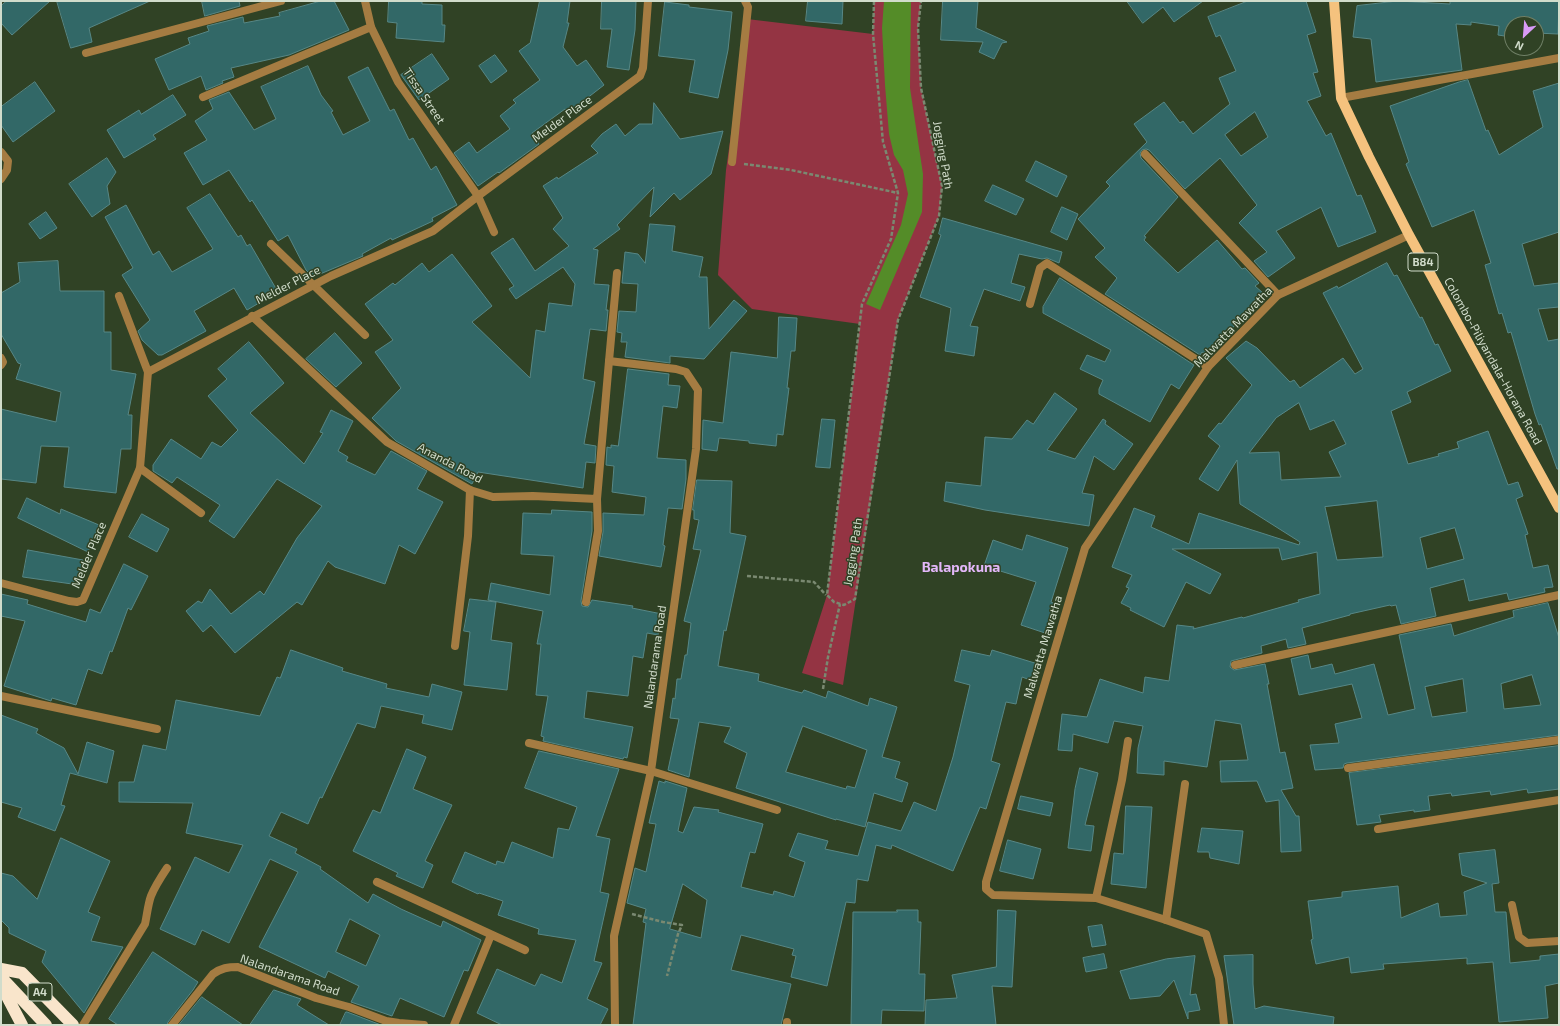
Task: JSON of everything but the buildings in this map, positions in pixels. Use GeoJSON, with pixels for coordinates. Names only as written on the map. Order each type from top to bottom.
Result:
{"type":"FeatureCollection","features":[{"type":"Feature","properties":{"kind":"highway","name":"A4"},"geometry":{"type":"LineString","coordinates":[[1,969],[22,973],[73,1025]]}},
{"type":"Feature","properties":{"kind":"highway","name":"A4"},"geometry":{"type":"LineString","coordinates":[[1,977],[46,1025]]}},
{"type":"Feature","properties":{"kind":"highway","name":"A4"},"geometry":{"type":"LineString","coordinates":[[1,985],[22,1025]]}},
{"type":"Feature","properties":{"kind":"main road","name":"Colombo-Piliyandala-Horana Road"},"geometry":{"type":"LineString","coordinates":[[1334,1],[1341,98],[1409,235],[1559,506]]}},
{"type":"Feature","properties":{"kind":"street"},"geometry":{"type":"LineString","coordinates":[[86,53],[281,1]]}},
{"type":"Feature","properties":{"kind":"street","name":"Tissa Street"},"geometry":{"type":"LineString","coordinates":[[365,1],[372,27],[398,82],[478,196],[494,232]]}},
{"type":"Feature","properties":{"kind":"street","name":"Melder Place"},"geometry":{"type":"LineString","coordinates":[[1,583],[69,601],[77,602],[83,600],[140,468],[148,372],[252,316],[331,276],[432,231],[640,76],[643,68],[648,1]]}},
{"type":"Feature","properties":{"kind":"street"},"geometry":{"type":"LineString","coordinates":[[732,162],[748,7],[745,1]]}},
{"type":"Feature","properties":{"kind":"street"},"geometry":{"type":"LineString","coordinates":[[203,97],[372,27]]}},
{"type":"Feature","properties":{"kind":"street"},"geometry":{"type":"LineString","coordinates":[[1341,98],[1559,58]]}},
{"type":"Feature","properties":{"kind":"street"},"geometry":{"type":"LineString","coordinates":[[1,152],[8,161],[6,170],[1,179]]}},
{"type":"Feature","properties":{"kind":"street"},"geometry":{"type":"LineString","coordinates":[[1145,154],[1278,295]]}},
{"type":"Feature","properties":{"kind":"street","name":"Malwatta Mawatha"},"geometry":{"type":"LineString","coordinates":[[1224,1025],[1219,978],[1206,934],[1096,898],[993,895],[986,889],[986,882],[1085,548],[1208,367],[1278,295],[1409,235]]}},
{"type":"Feature","properties":{"kind":"street"},"geometry":{"type":"LineString","coordinates":[[271,244],[365,335]]}},
{"type":"Feature","properties":{"kind":"street"},"geometry":{"type":"LineString","coordinates":[[1030,304],[1040,268],[1048,263],[1208,367]]}},
{"type":"Feature","properties":{"kind":"street"},"geometry":{"type":"LineString","coordinates":[[586,602],[598,531],[597,499],[617,273]]}},
{"type":"Feature","properties":{"kind":"street"},"geometry":{"type":"LineString","coordinates":[[119,296],[148,372]]}},
{"type":"Feature","properties":{"kind":"street","name":"Ananda Road"},"geometry":{"type":"LineString","coordinates":[[252,316],[387,442],[470,490],[493,497],[533,496],[597,499]]}},
{"type":"Feature","properties":{"kind":"street"},"geometry":{"type":"LineString","coordinates":[[1,358],[3,362],[1,365]]}},
{"type":"Feature","properties":{"kind":"street","name":"Nalandarama Road"},"geometry":{"type":"LineString","coordinates":[[609,361],[676,369],[686,372],[698,390],[696,449],[651,771],[614,936],[615,1025]]}},
{"type":"Feature","properties":{"kind":"street"},"geometry":{"type":"LineString","coordinates":[[140,468],[201,513]]}},
{"type":"Feature","properties":{"kind":"street"},"geometry":{"type":"LineString","coordinates":[[455,646],[468,536],[470,490]]}},
{"type":"Feature","properties":{"kind":"street"},"geometry":{"type":"LineString","coordinates":[[1236,665],[1559,595]]}},
{"type":"Feature","properties":{"kind":"street"},"geometry":{"type":"LineString","coordinates":[[1,696],[157,729]]}},
{"type":"Feature","properties":{"kind":"street"},"geometry":{"type":"LineString","coordinates":[[1348,768],[1559,740]]}},
{"type":"Feature","properties":{"kind":"street"},"geometry":{"type":"LineString","coordinates":[[1096,898],[1122,780],[1128,741]]}},
{"type":"Feature","properties":{"kind":"street"},"geometry":{"type":"LineString","coordinates":[[529,743],[651,771],[777,810]]}},
{"type":"Feature","properties":{"kind":"street"},"geometry":{"type":"LineString","coordinates":[[1166,920],[1185,784]]}},
{"type":"Feature","properties":{"kind":"street"},"geometry":{"type":"LineString","coordinates":[[1378,829],[1559,800]]}},
{"type":"Feature","properties":{"kind":"street"},"geometry":{"type":"LineString","coordinates":[[82,1025],[145,924],[149,910],[150,898],[167,868]]}},
{"type":"Feature","properties":{"kind":"street"},"geometry":{"type":"LineString","coordinates":[[378,882],[525,950]]}},
{"type":"Feature","properties":{"kind":"street"},"geometry":{"type":"LineString","coordinates":[[1512,905],[1519,937],[1527,943],[1559,941]]}},
{"type":"Feature","properties":{"kind":"street"},"geometry":{"type":"LineString","coordinates":[[454,1025],[491,935]]}},
{"type":"Feature","properties":{"kind":"street","name":"Nalandarama Road"},"geometry":{"type":"LineString","coordinates":[[172,1025],[213,974],[227,967],[238,967],[316,998],[349,1007],[386,1021],[399,1024],[424,1025]]}},
{"type":"Feature","properties":{"kind":"path","name":"Jogging Path"},"geometry":{"type":"LineString","coordinates":[[874,1],[873,34],[883,142],[898,193],[891,238],[862,304],[827,595],[834,602],[844,605],[855,599],[898,320],[939,216],[942,186],[921,88],[918,28],[921,1]]}},
{"type":"Feature","properties":{"kind":"path"},"geometry":{"type":"LineString","coordinates":[[732,162],[791,170],[898,193]]}},
{"type":"Feature","properties":{"kind":"path"},"geometry":{"type":"LineString","coordinates":[[747,576],[814,582],[827,595]]}},
{"type":"Feature","properties":{"kind":"path"},"geometry":{"type":"LineString","coordinates":[[823,689],[828,657],[840,604]]}},
{"type":"Feature","properties":{"kind":"path"},"geometry":{"type":"LineString","coordinates":[[620,910],[663,922],[682,925],[678,934],[667,976]]}},
{"type":"Feature","properties":{"kind":"shaded area"},"geometry":{"type":"Polygon","coordinates":[[[874,1],[921,1],[918,28],[921,88],[942,186],[939,216],[898,320],[843,685],[802,673],[827,595],[860,324],[752,309],[718,275],[726,170],[747,19],[873,34],[874,1]]]}},
{"type":"Feature","properties":{"kind":"shaded area"},"geometry":{"type":"Polygon","coordinates":[[[884,1],[911,1],[910,88],[923,174],[922,212],[880,310],[866,304],[901,225],[908,194],[903,170],[894,155],[889,134],[882,28],[884,1]]]}},
{"type":"Feature","properties":{"kind":"district","name":"Balapokuna"},"geometry":{"type":"Point","coordinates":[961,567]}}]}
